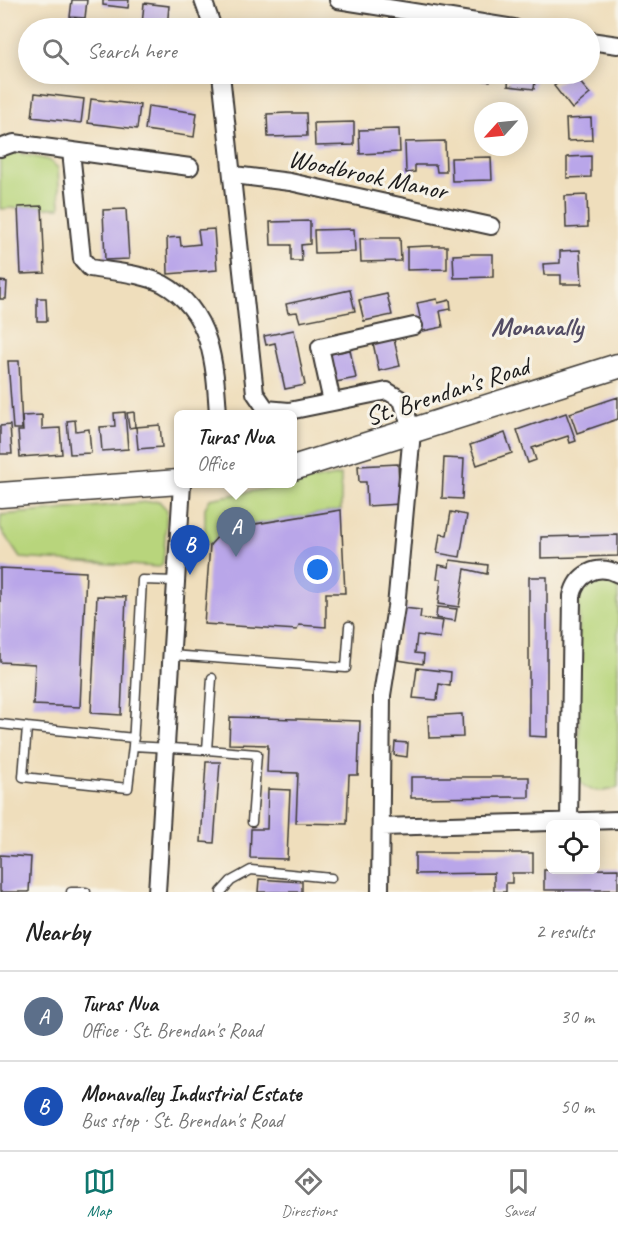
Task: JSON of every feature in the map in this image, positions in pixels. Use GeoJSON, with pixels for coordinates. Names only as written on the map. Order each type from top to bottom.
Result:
{"type":"FeatureCollection","features":[{"type":"Feature","properties":{"kind":"main road","name":"St. Brendan's Road"},"geometry":{"type":"LineString","coordinates":[[297,467],[618,366]]}},
{"type":"Feature","properties":{"kind":"main road"},"geometry":{"type":"LineString","coordinates":[[0,495],[174,483]]}},
{"type":"Feature","properties":{"kind":"street"},"geometry":{"type":"LineString","coordinates":[[203,0],[209,18]]}},
{"type":"Feature","properties":{"kind":"street"},"geometry":{"type":"LineString","coordinates":[[338,0],[451,18]]}},
{"type":"Feature","properties":{"kind":"street"},"geometry":{"type":"LineString","coordinates":[[600,42],[618,45]]}},
{"type":"Feature","properties":{"kind":"street"},"geometry":{"type":"LineString","coordinates":[[222,84],[234,175],[255,393],[266,409],[278,410]]}},
{"type":"Feature","properties":{"kind":"street"},"geometry":{"type":"LineString","coordinates":[[0,148],[14,143],[190,167]]}},
{"type":"Feature","properties":{"kind":"street"},"geometry":{"type":"LineString","coordinates":[[71,151],[82,259],[90,268],[162,283],[187,302],[204,329],[214,356],[218,410]]}},
{"type":"Feature","properties":{"kind":"street","name":"Woodbrook Manor"},"geometry":{"type":"LineString","coordinates":[[234,175],[290,182],[491,226]]}},
{"type":"Feature","properties":{"kind":"street"},"geometry":{"type":"LineString","coordinates":[[332,402],[320,347],[414,326]]}},
{"type":"Feature","properties":{"kind":"street"},"geometry":{"type":"LineString","coordinates":[[294,410],[387,391],[402,400],[412,432],[396,607],[382,695],[380,892]]}},
{"type":"Feature","properties":{"kind":"street"},"geometry":{"type":"LineString","coordinates":[[157,892],[181,488]]}},
{"type":"Feature","properties":{"kind":"street"},"geometry":{"type":"LineString","coordinates":[[569,820],[572,596],[577,583],[587,573],[601,569],[618,574]]}},
{"type":"Feature","properties":{"kind":"street"},"geometry":{"type":"LineString","coordinates":[[600,821],[618,820]]}},
{"type":"Feature","properties":{"kind":"street"},"geometry":{"type":"LineString","coordinates":[[382,827],[546,823]]}},
{"type":"Feature","properties":{"kind":"lane"},"geometry":{"type":"LineString","coordinates":[[27,727],[23,777],[128,788],[134,742],[142,580],[176,580]]}},
{"type":"Feature","properties":{"kind":"lane"},"geometry":{"type":"LineString","coordinates":[[171,655],[346,668],[349,626]]}},
{"type":"Feature","properties":{"kind":"lane"},"geometry":{"type":"LineString","coordinates":[[207,750],[212,678]]}},
{"type":"Feature","properties":{"kind":"lane"},"geometry":{"type":"LineString","coordinates":[[0,724],[166,748],[257,754],[252,822]]}},
{"type":"Feature","properties":{"kind":"lane"},"geometry":{"type":"LineString","coordinates":[[221,892],[231,881],[251,870],[331,878]]}},
{"type":"Feature","properties":{"kind":"lane"},"geometry":{"type":"LineString","coordinates":[[71,892],[86,892]]}},
{"type":"Feature","properties":{"kind":"green space"},"geometry":{"type":"Polygon","coordinates":[[[9,151],[49,160],[58,168],[60,208],[42,206],[0,209],[0,154],[9,151]]]}},
{"type":"Feature","properties":{"kind":"green space"},"geometry":{"type":"Polygon","coordinates":[[[341,475],[341,510],[231,528],[220,534],[210,545],[205,540],[205,508],[210,499],[270,488],[297,488],[297,483],[341,475]]]}},
{"type":"Feature","properties":{"kind":"green space"},"geometry":{"type":"Polygon","coordinates":[[[159,501],[167,510],[163,563],[159,567],[20,558],[0,528],[1,515],[159,501]]]}},
{"type":"Feature","properties":{"kind":"green space"},"geometry":{"type":"Polygon","coordinates":[[[599,580],[612,582],[618,588],[618,787],[596,791],[586,787],[579,780],[579,600],[583,588],[599,580]]]}},
{"type":"Feature","properties":{"kind":"building"},"geometry":{"type":"Polygon","coordinates":[[[72,0],[87,0],[85,18],[70,17],[72,0]]]}},
{"type":"Feature","properties":{"kind":"building"},"geometry":{"type":"Polygon","coordinates":[[[103,0],[129,0],[128,8],[103,5],[103,0]]]}},
{"type":"Feature","properties":{"kind":"building"},"geometry":{"type":"Polygon","coordinates":[[[144,3],[169,6],[168,18],[143,18],[144,3]]]}},
{"type":"Feature","properties":{"kind":"building"},"geometry":{"type":"Polygon","coordinates":[[[508,84],[535,84],[534,89],[508,86],[508,84]]]}},
{"type":"Feature","properties":{"kind":"building"},"geometry":{"type":"Polygon","coordinates":[[[557,84],[582,84],[590,94],[572,109],[554,86],[557,84]]]}},
{"type":"Feature","properties":{"kind":"building"},"geometry":{"type":"Polygon","coordinates":[[[35,93],[84,99],[81,123],[32,117],[35,93]]]}},
{"type":"Feature","properties":{"kind":"building"},"geometry":{"type":"Polygon","coordinates":[[[91,99],[140,105],[137,129],[88,123],[91,99]]]}},
{"type":"Feature","properties":{"kind":"building"},"geometry":{"type":"Polygon","coordinates":[[[148,106],[197,113],[194,137],[145,130],[148,106]]]}},
{"type":"Feature","properties":{"kind":"building"},"geometry":{"type":"Polygon","coordinates":[[[306,113],[307,136],[268,137],[267,114],[306,113]]]}},
{"type":"Feature","properties":{"kind":"building"},"geometry":{"type":"Polygon","coordinates":[[[591,118],[592,140],[567,141],[566,119],[591,118]]]}},
{"type":"Feature","properties":{"kind":"building"},"geometry":{"type":"Polygon","coordinates":[[[354,122],[354,145],[315,146],[314,123],[354,122]]]}},
{"type":"Feature","properties":{"kind":"building"},"geometry":{"type":"Polygon","coordinates":[[[399,129],[400,152],[360,154],[359,130],[399,129]]]}},
{"type":"Feature","properties":{"kind":"building"},"geometry":{"type":"Polygon","coordinates":[[[445,141],[446,172],[437,172],[436,165],[415,165],[415,172],[406,173],[405,142],[445,141]]]}},
{"type":"Feature","properties":{"kind":"building"},"geometry":{"type":"Polygon","coordinates":[[[591,156],[591,177],[567,178],[567,157],[591,156]]]}},
{"type":"Feature","properties":{"kind":"building"},"geometry":{"type":"Polygon","coordinates":[[[491,157],[492,180],[452,181],[451,158],[491,157]]]}},
{"type":"Feature","properties":{"kind":"building"},"geometry":{"type":"Polygon","coordinates":[[[587,195],[588,227],[566,228],[565,196],[587,195]]]}},
{"type":"Feature","properties":{"kind":"building"},"geometry":{"type":"Polygon","coordinates":[[[42,206],[45,273],[21,274],[18,207],[42,206]]]}},
{"type":"Feature","properties":{"kind":"building"},"geometry":{"type":"Polygon","coordinates":[[[126,209],[129,259],[105,260],[103,210],[126,209]]]}},
{"type":"Feature","properties":{"kind":"building"},"geometry":{"type":"Polygon","coordinates":[[[310,221],[310,244],[301,245],[302,261],[291,261],[291,245],[271,245],[270,222],[310,221]]]}},
{"type":"Feature","properties":{"kind":"building"},"geometry":{"type":"Polygon","coordinates":[[[214,229],[217,270],[168,274],[167,238],[180,237],[181,246],[200,244],[198,230],[214,229]]]}},
{"type":"Feature","properties":{"kind":"building"},"geometry":{"type":"Polygon","coordinates":[[[354,229],[355,252],[315,253],[314,230],[354,229]]]}},
{"type":"Feature","properties":{"kind":"building"},"geometry":{"type":"Polygon","coordinates":[[[400,238],[401,261],[361,262],[360,239],[400,238]]]}},
{"type":"Feature","properties":{"kind":"building"},"geometry":{"type":"Polygon","coordinates":[[[447,246],[447,269],[407,270],[407,247],[447,246]]]}},
{"type":"Feature","properties":{"kind":"building"},"geometry":{"type":"Polygon","coordinates":[[[580,250],[582,284],[561,284],[561,275],[544,275],[543,264],[560,263],[560,251],[580,250]]]}},
{"type":"Feature","properties":{"kind":"building"},"geometry":{"type":"Polygon","coordinates":[[[493,254],[493,277],[454,278],[453,255],[493,254]]]}},
{"type":"Feature","properties":{"kind":"building"},"geometry":{"type":"Polygon","coordinates":[[[0,281],[7,282],[6,299],[0,299],[0,281]]]}},
{"type":"Feature","properties":{"kind":"building"},"geometry":{"type":"Polygon","coordinates":[[[350,290],[355,311],[300,322],[297,312],[288,313],[286,304],[350,290]]]}},
{"type":"Feature","properties":{"kind":"building"},"geometry":{"type":"Polygon","coordinates":[[[387,294],[392,315],[364,321],[359,300],[387,294]]]}},
{"type":"Feature","properties":{"kind":"building"},"geometry":{"type":"Polygon","coordinates":[[[37,298],[46,298],[47,321],[37,321],[37,298]]]}},
{"type":"Feature","properties":{"kind":"building"},"geometry":{"type":"Polygon","coordinates":[[[437,299],[438,303],[450,300],[451,309],[440,311],[443,327],[423,331],[417,303],[437,299]]]}},
{"type":"Feature","properties":{"kind":"building"},"geometry":{"type":"Polygon","coordinates":[[[294,330],[305,385],[285,389],[275,343],[266,345],[264,336],[294,330]]]}},
{"type":"Feature","properties":{"kind":"building"},"geometry":{"type":"Polygon","coordinates":[[[394,339],[400,366],[379,371],[373,343],[394,339]]]}},
{"type":"Feature","properties":{"kind":"building"},"geometry":{"type":"Polygon","coordinates":[[[350,350],[356,378],[336,382],[330,354],[350,350]]]}},
{"type":"Feature","properties":{"kind":"building"},"geometry":{"type":"Polygon","coordinates":[[[8,361],[19,361],[22,429],[13,429],[8,361]]]}},
{"type":"Feature","properties":{"kind":"building"},"geometry":{"type":"Polygon","coordinates":[[[618,397],[618,419],[577,433],[570,413],[618,397]]]}},
{"type":"Feature","properties":{"kind":"building"},"geometry":{"type":"Polygon","coordinates":[[[125,412],[128,449],[102,451],[100,427],[115,426],[114,413],[125,412]]]}},
{"type":"Feature","properties":{"kind":"building"},"geometry":{"type":"Polygon","coordinates":[[[134,412],[135,427],[129,428],[127,413],[134,412]]]}},
{"type":"Feature","properties":{"kind":"building"},"geometry":{"type":"Polygon","coordinates":[[[566,413],[576,441],[570,443],[568,436],[532,448],[536,460],[528,463],[517,430],[566,413]]]}},
{"type":"Feature","properties":{"kind":"building"},"geometry":{"type":"Polygon","coordinates":[[[42,415],[42,429],[60,428],[62,454],[20,457],[18,431],[23,431],[22,416],[42,415]]]}},
{"type":"Feature","properties":{"kind":"building"},"geometry":{"type":"Polygon","coordinates":[[[75,420],[76,431],[89,429],[91,453],[70,454],[67,421],[75,420]]]}},
{"type":"Feature","properties":{"kind":"building"},"geometry":{"type":"Polygon","coordinates":[[[10,425],[12,454],[0,454],[0,426],[10,425]]]}},
{"type":"Feature","properties":{"kind":"building"},"geometry":{"type":"Polygon","coordinates":[[[160,425],[162,447],[138,449],[136,427],[160,425]]]}},
{"type":"Feature","properties":{"kind":"building"},"geometry":{"type":"Polygon","coordinates":[[[505,433],[512,453],[477,465],[470,445],[505,433]]]}},
{"type":"Feature","properties":{"kind":"building"},"geometry":{"type":"Polygon","coordinates":[[[444,458],[464,459],[462,499],[442,498],[444,458]]]}},
{"type":"Feature","properties":{"kind":"building"},"geometry":{"type":"Polygon","coordinates":[[[398,464],[400,504],[367,506],[366,482],[359,482],[358,466],[398,464]]]}},
{"type":"Feature","properties":{"kind":"building"},"geometry":{"type":"Polygon","coordinates":[[[341,510],[345,593],[326,593],[326,627],[299,625],[297,630],[204,624],[210,545],[220,534],[231,528],[341,510]]]}},
{"type":"Feature","properties":{"kind":"building"},"geometry":{"type":"Polygon","coordinates":[[[451,512],[467,515],[460,557],[437,553],[440,534],[447,535],[451,512]]]}},
{"type":"Feature","properties":{"kind":"building"},"geometry":{"type":"Polygon","coordinates":[[[618,535],[618,556],[541,558],[541,537],[618,535]]]}},
{"type":"Feature","properties":{"kind":"building"},"geometry":{"type":"Polygon","coordinates":[[[450,560],[488,565],[487,574],[465,569],[459,607],[438,604],[441,579],[437,579],[439,565],[449,567],[450,560]]]}},
{"type":"Feature","properties":{"kind":"building"},"geometry":{"type":"Polygon","coordinates":[[[0,568],[86,572],[80,707],[33,705],[35,664],[0,662],[0,568]]]}},
{"type":"Feature","properties":{"kind":"building"},"geometry":{"type":"Polygon","coordinates":[[[529,577],[547,577],[547,737],[529,736],[529,577]]]}},
{"type":"Feature","properties":{"kind":"building"},"geometry":{"type":"Polygon","coordinates":[[[97,596],[126,597],[121,715],[91,713],[97,596]]]}},
{"type":"Feature","properties":{"kind":"building"},"geometry":{"type":"Polygon","coordinates":[[[437,607],[457,609],[455,621],[436,618],[437,607]]]}},
{"type":"Feature","properties":{"kind":"building"},"geometry":{"type":"Polygon","coordinates":[[[403,608],[421,610],[420,618],[443,621],[440,638],[417,635],[415,653],[424,654],[423,664],[398,660],[403,608]]]}},
{"type":"Feature","properties":{"kind":"building"},"geometry":{"type":"Polygon","coordinates":[[[417,668],[451,672],[450,686],[439,684],[437,700],[413,698],[417,668]]]}},
{"type":"Feature","properties":{"kind":"building"},"geometry":{"type":"Polygon","coordinates":[[[462,714],[463,737],[429,738],[428,716],[462,714]]]}},
{"type":"Feature","properties":{"kind":"building"},"geometry":{"type":"Polygon","coordinates":[[[230,717],[360,721],[358,775],[349,775],[347,824],[296,823],[298,773],[267,772],[268,745],[229,744],[230,717]]]}},
{"type":"Feature","properties":{"kind":"building"},"geometry":{"type":"Polygon","coordinates":[[[395,742],[408,743],[407,757],[394,755],[395,742]]]}},
{"type":"Feature","properties":{"kind":"building"},"geometry":{"type":"Polygon","coordinates":[[[206,762],[220,762],[214,843],[201,842],[206,762]]]}},
{"type":"Feature","properties":{"kind":"building"},"geometry":{"type":"Polygon","coordinates":[[[411,777],[529,777],[529,797],[411,798],[411,777]]]}},
{"type":"Feature","properties":{"kind":"building"},"geometry":{"type":"Polygon","coordinates":[[[268,789],[290,790],[287,859],[250,858],[251,829],[267,829],[268,789]]]}},
{"type":"Feature","properties":{"kind":"building"},"geometry":{"type":"Polygon","coordinates":[[[415,853],[533,853],[533,873],[512,873],[512,883],[506,883],[506,892],[494,892],[494,873],[415,874],[415,853]]]}},
{"type":"Feature","properties":{"kind":"building"},"geometry":{"type":"Polygon","coordinates":[[[0,855],[31,857],[29,892],[0,892],[0,855]]]}},
{"type":"Feature","properties":{"kind":"building"},"geometry":{"type":"Polygon","coordinates":[[[600,869],[618,869],[618,890],[544,890],[544,870],[546,870],[546,874],[600,874],[600,869]]]}},
{"type":"Feature","properties":{"kind":"building"},"geometry":{"type":"Polygon","coordinates":[[[259,879],[302,882],[302,892],[258,892],[259,879]]]}},
{"type":"Feature","properties":{"kind":"place","name":"Turas Nua"},"geometry":{"type":"Point","coordinates":[236,557]}},
{"type":"Feature","properties":{"kind":"place","name":"Monavalley Industrial Estate"},"geometry":{"type":"Point","coordinates":[190,575]}},
{"type":"Feature","properties":{"kind":"district","name":"Monavally"},"geometry":{"type":"Point","coordinates":[537,326]}}]}
